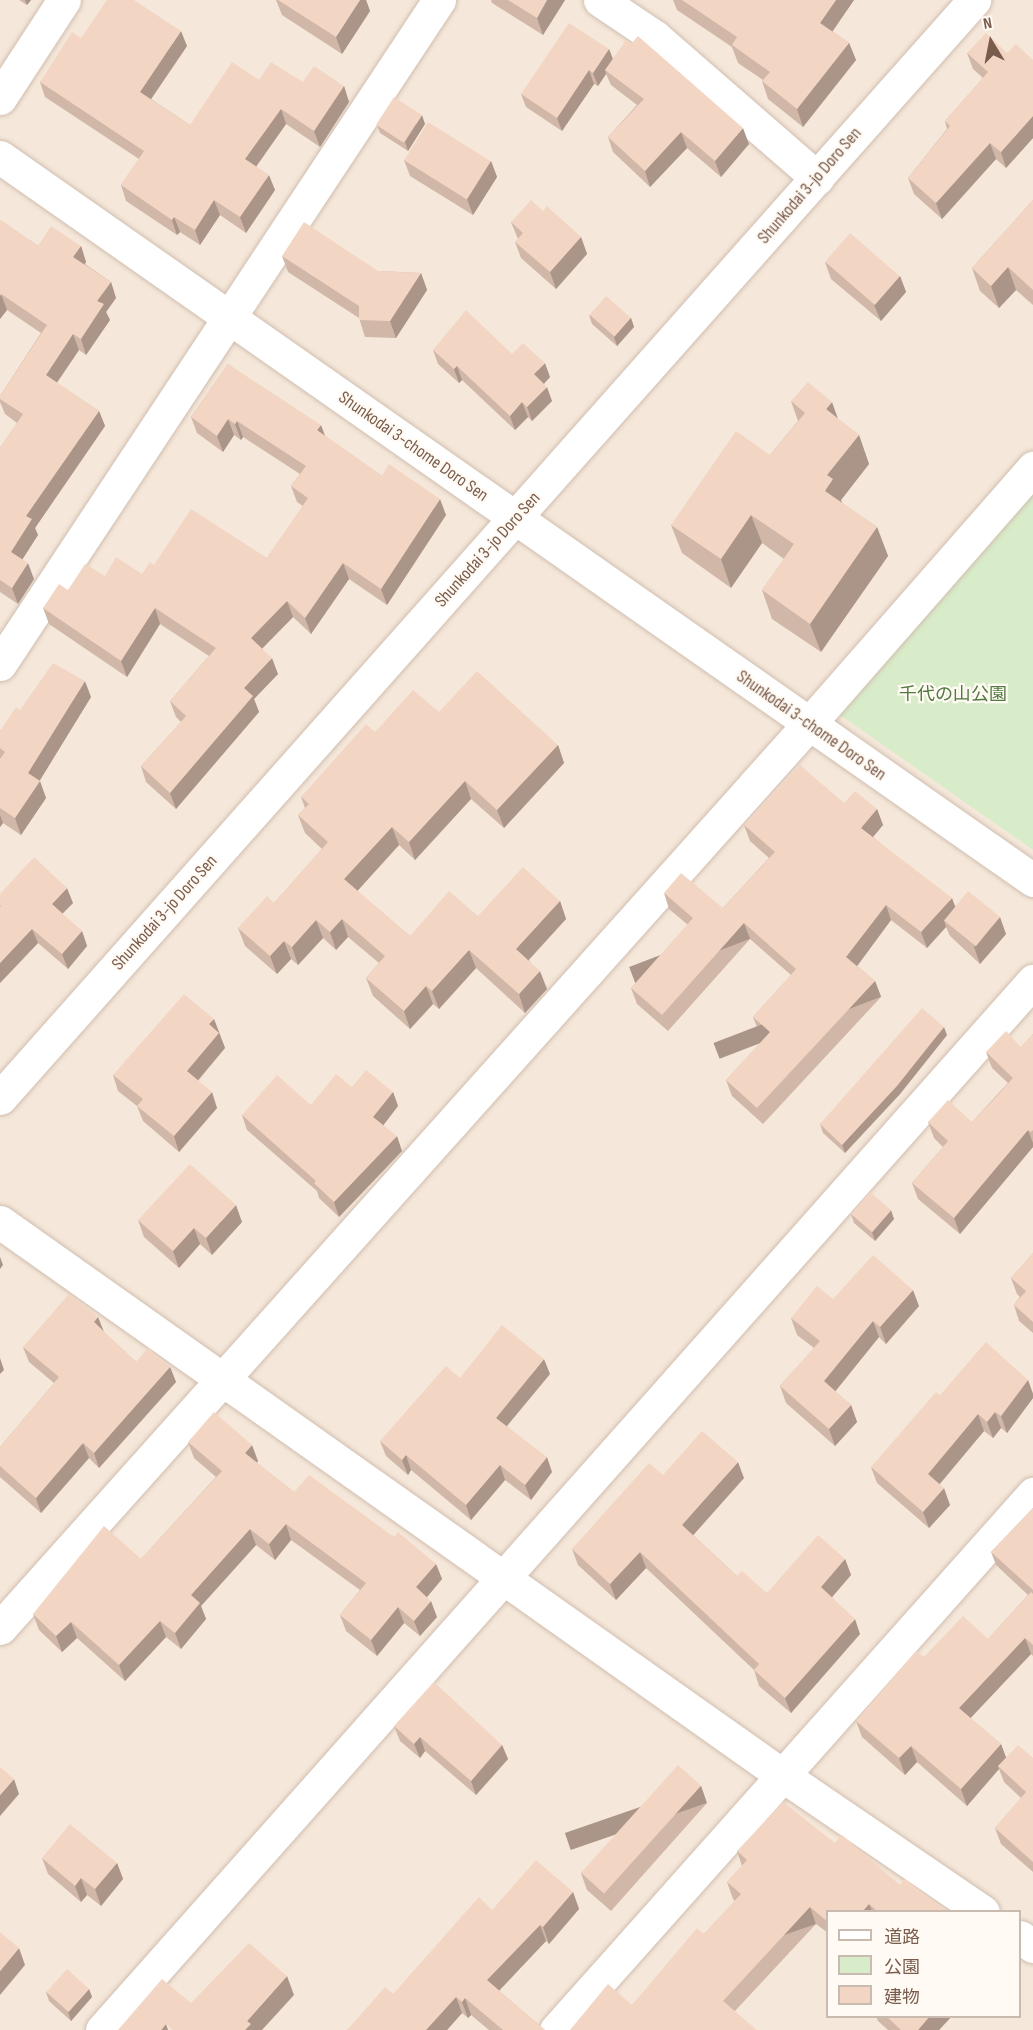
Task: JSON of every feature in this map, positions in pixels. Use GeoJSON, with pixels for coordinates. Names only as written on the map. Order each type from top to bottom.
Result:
{"type":"FeatureCollection","features":[{"type":"Feature","properties":{"kind":"street"},"geometry":{"type":"LineString","coordinates":[[0,98],[64,0]]}},
{"type":"Feature","properties":{"kind":"street"},"geometry":{"type":"LineString","coordinates":[[0,664],[439,0]]}},
{"type":"Feature","properties":{"kind":"street"},"geometry":{"type":"LineString","coordinates":[[600,0],[655,38],[817,178]]}},
{"type":"Feature","properties":{"kind":"street","name":"Shunkodai 3-jo Doro Sen"},"geometry":{"type":"LineString","coordinates":[[0,1098],[517,519],[974,0]]}},
{"type":"Feature","properties":{"kind":"street","name":"Shunkodai 3-chome Doro Sen"},"geometry":{"type":"LineString","coordinates":[[0,157],[808,725],[1033,880]]}},
{"type":"Feature","properties":{"kind":"street"},"geometry":{"type":"LineString","coordinates":[[0,1628],[808,725],[1033,468]]}},
{"type":"Feature","properties":{"kind":"street"},"geometry":{"type":"LineString","coordinates":[[102,2030],[506,1578],[1033,981]]}},
{"type":"Feature","properties":{"kind":"street"},"geometry":{"type":"LineString","coordinates":[[0,1222],[782,1775],[982,1910]]}},
{"type":"Feature","properties":{"kind":"street"},"geometry":{"type":"LineString","coordinates":[[556,2030],[1033,1494]]}},
{"type":"Feature","properties":{"kind":"shaded area"},"geometry":{"type":"Polygon","coordinates":[[[0,0],[1033,0],[1033,2030],[0,2030],[0,0]]]}},
{"type":"Feature","properties":{"kind":"green space","name":"千代の山公園"},"geometry":{"type":"Polygon","coordinates":[[[1033,486],[1033,850],[833,710],[1033,486]]]}},
{"type":"Feature","properties":{"kind":"building"},"geometry":{"type":"Polygon","coordinates":[[[107,0],[134,0],[181,31],[140,92],[190,125],[232,62],[259,80],[271,62],[303,82],[314,66],[344,86],[314,131],[281,109],[245,159],[269,175],[240,217],[214,200],[195,230],[174,217],[172,220],[121,185],[144,151],[40,82],[72,32],[81,38],[107,0]]]}},
{"type":"Feature","properties":{"kind":"building"},"geometry":{"type":"Polygon","coordinates":[[[278,0],[360,0],[336,37],[278,0]]]}},
{"type":"Feature","properties":{"kind":"building"},"geometry":{"type":"Polygon","coordinates":[[[508,0],[547,0],[537,18],[508,0]]]}},
{"type":"Feature","properties":{"kind":"building"},"geometry":{"type":"Polygon","coordinates":[[[682,0],[836,0],[820,23],[849,43],[797,109],[762,81],[770,72],[732,45],[737,37],[682,0]]]}},
{"type":"Feature","properties":{"kind":"building"},"geometry":{"type":"Polygon","coordinates":[[[569,23],[609,49],[593,73],[589,70],[557,118],[521,94],[569,23]]]}},
{"type":"Feature","properties":{"kind":"building"},"geometry":{"type":"Polygon","coordinates":[[[986,33],[1007,53],[1016,44],[1033,60],[1033,116],[1001,152],[990,143],[936,203],[908,178],[950,126],[945,121],[988,72],[967,53],[986,33]]]}},
{"type":"Feature","properties":{"kind":"building"},"geometry":{"type":"Polygon","coordinates":[[[638,36],[743,128],[715,161],[681,132],[645,171],[608,137],[644,99],[605,70],[626,40],[631,44],[638,36]]]}},
{"type":"Feature","properties":{"kind":"building"},"geometry":{"type":"Polygon","coordinates":[[[394,97],[422,115],[404,143],[376,125],[394,97]]]}},
{"type":"Feature","properties":{"kind":"building"},"geometry":{"type":"Polygon","coordinates":[[[428,122],[491,161],[467,199],[404,160],[428,122]]]}},
{"type":"Feature","properties":{"kind":"building"},"geometry":{"type":"Polygon","coordinates":[[[531,200],[543,211],[547,206],[581,237],[550,272],[515,242],[523,233],[511,222],[531,200]]]}},
{"type":"Feature","properties":{"kind":"building"},"geometry":{"type":"Polygon","coordinates":[[[1033,200],[1033,290],[1008,267],[991,286],[972,268],[1033,200]]]}},
{"type":"Feature","properties":{"kind":"building"},"geometry":{"type":"Polygon","coordinates":[[[0,220],[38,246],[51,226],[81,246],[73,257],[111,282],[97,301],[104,304],[81,339],[73,334],[46,375],[99,411],[26,516],[32,519],[11,552],[28,563],[12,588],[0,580],[0,448],[23,414],[0,399],[0,396],[47,325],[1,294],[0,296],[0,220]]]}},
{"type":"Feature","properties":{"kind":"building"},"geometry":{"type":"Polygon","coordinates":[[[304,222],[378,271],[421,273],[390,321],[359,320],[359,306],[282,256],[304,222]]]}},
{"type":"Feature","properties":{"kind":"building"},"geometry":{"type":"Polygon","coordinates":[[[850,233],[900,276],[875,305],[825,262],[850,233]]]}},
{"type":"Feature","properties":{"kind":"building"},"geometry":{"type":"Polygon","coordinates":[[[606,296],[631,318],[615,337],[590,315],[606,296]]]}},
{"type":"Feature","properties":{"kind":"building"},"geometry":{"type":"Polygon","coordinates":[[[466,310],[512,354],[523,343],[545,363],[534,374],[547,387],[527,407],[522,402],[510,416],[457,366],[454,369],[433,350],[466,310]]]}},
{"type":"Feature","properties":{"kind":"building"},"geometry":{"type":"Polygon","coordinates":[[[228,364],[321,425],[317,430],[382,476],[389,464],[440,499],[381,589],[343,563],[305,618],[287,601],[251,638],[272,658],[244,688],[253,696],[170,793],[141,766],[186,716],[170,701],[216,648],[155,608],[121,661],[43,608],[59,584],[68,590],[85,564],[105,576],[116,557],[142,574],[150,562],[154,565],[191,509],[267,558],[308,498],[291,486],[306,466],[237,421],[235,424],[228,419],[217,436],[191,417],[228,364]]]}},
{"type":"Feature","properties":{"kind":"building"},"geometry":{"type":"Polygon","coordinates":[[[808,382],[832,402],[826,409],[859,435],[827,475],[833,479],[825,491],[877,527],[810,624],[762,590],[794,544],[751,515],[721,559],[671,525],[736,431],[770,455],[805,413],[791,401],[808,382]]]}},
{"type":"Feature","properties":{"kind":"building"},"geometry":{"type":"Polygon","coordinates":[[[53,663],[85,681],[28,773],[40,781],[15,818],[0,808],[0,759],[5,752],[0,748],[0,731],[16,707],[20,710],[53,663]]]}},
{"type":"Feature","properties":{"kind":"building"},"geometry":{"type":"Polygon","coordinates":[[[477,671],[558,745],[497,810],[465,781],[409,842],[392,827],[344,879],[410,936],[449,891],[478,916],[523,867],[560,901],[516,949],[540,971],[519,994],[469,950],[432,991],[426,986],[404,1011],[366,978],[385,956],[342,919],[330,932],[316,920],[292,947],[284,941],[270,956],[238,928],[267,896],[274,903],[328,842],[298,815],[309,804],[301,797],[366,724],[375,732],[413,690],[439,712],[477,671]]]}},
{"type":"Feature","properties":{"kind":"building"},"geometry":{"type":"Polygon","coordinates":[[[800,765],[844,803],[855,791],[877,809],[861,828],[952,898],[921,932],[886,905],[846,957],[875,981],[757,1108],[726,1080],[770,1032],[753,1017],[796,969],[744,923],[662,1015],[631,988],[693,918],[664,893],[681,873],[723,908],[775,852],[744,825],[800,765]]]}},
{"type":"Feature","properties":{"kind":"building"},"geometry":{"type":"Polygon","coordinates":[[[34,857],[67,888],[52,904],[82,931],[62,954],[32,929],[0,963],[0,894],[34,857]]]}},
{"type":"Feature","properties":{"kind":"building"},"geometry":{"type":"Polygon","coordinates":[[[968,891],[1000,917],[976,946],[944,921],[968,891]]]}},
{"type":"Feature","properties":{"kind":"building"},"geometry":{"type":"Polygon","coordinates":[[[184,994],[214,1019],[209,1024],[219,1033],[187,1071],[212,1092],[174,1136],[137,1106],[143,1099],[113,1075],[184,994]]]}},
{"type":"Feature","properties":{"kind":"building"},"geometry":{"type":"Polygon","coordinates":[[[922,1008],[944,1027],[897,1086],[842,1145],[820,1124],[922,1008]]]}},
{"type":"Feature","properties":{"kind":"building"},"geometry":{"type":"Polygon","coordinates":[[[1006,1031],[1021,1047],[1033,1034],[1033,1130],[1031,1132],[1028,1130],[954,1218],[912,1183],[948,1141],[928,1122],[948,1100],[972,1122],[1013,1078],[986,1052],[1006,1031]]]}},
{"type":"Feature","properties":{"kind":"building"},"geometry":{"type":"Polygon","coordinates":[[[366,1070],[393,1092],[373,1117],[397,1136],[334,1202],[314,1183],[316,1181],[242,1115],[277,1075],[311,1105],[336,1074],[352,1087],[366,1070]]]}},
{"type":"Feature","properties":{"kind":"building"},"geometry":{"type":"Polygon","coordinates":[[[190,1164],[236,1205],[206,1238],[194,1228],[173,1251],[138,1220],[190,1164]]]}},
{"type":"Feature","properties":{"kind":"building"},"geometry":{"type":"Polygon","coordinates":[[[870,1192],[891,1210],[872,1232],[851,1214],[870,1192]]]}},
{"type":"Feature","properties":{"kind":"building"},"geometry":{"type":"Polygon","coordinates":[[[1033,1253],[1033,1322],[1014,1305],[1026,1291],[1011,1278],[1033,1253]]]}},
{"type":"Feature","properties":{"kind":"building"},"geometry":{"type":"Polygon","coordinates":[[[873,1255],[913,1290],[880,1327],[873,1321],[824,1381],[851,1405],[829,1429],[780,1386],[820,1341],[791,1318],[817,1286],[833,1299],[873,1255]]]}},
{"type":"Feature","properties":{"kind":"building"},"geometry":{"type":"Polygon","coordinates":[[[69,1294],[98,1317],[94,1322],[136,1362],[148,1348],[170,1367],[94,1453],[83,1443],[36,1498],[0,1466],[0,1447],[59,1377],[23,1347],[69,1294]]]}},
{"type":"Feature","properties":{"kind":"building"},"geometry":{"type":"Polygon","coordinates":[[[502,1325],[544,1359],[496,1418],[547,1457],[525,1485],[500,1465],[466,1505],[406,1455],[402,1460],[380,1441],[446,1366],[460,1378],[502,1325]]]}},
{"type":"Feature","properties":{"kind":"building"},"geometry":{"type":"Polygon","coordinates":[[[986,1342],[1028,1380],[1001,1416],[995,1412],[987,1422],[978,1414],[928,1474],[944,1488],[923,1512],[871,1467],[936,1392],[940,1395],[986,1342]]]}},
{"type":"Feature","properties":{"kind":"building"},"geometry":{"type":"Polygon","coordinates":[[[214,1412],[252,1445],[245,1453],[294,1492],[309,1475],[394,1537],[398,1532],[436,1564],[416,1587],[431,1601],[414,1621],[398,1607],[371,1640],[340,1615],[366,1583],[286,1524],[269,1544],[250,1529],[191,1595],[200,1603],[175,1633],[160,1621],[119,1665],[71,1622],[56,1636],[33,1614],[104,1526],[141,1559],[222,1471],[188,1442],[214,1412]]]}},
{"type":"Feature","properties":{"kind":"building"},"geometry":{"type":"Polygon","coordinates":[[[702,1431],[738,1462],[682,1525],[737,1576],[742,1571],[767,1593],[818,1535],[845,1559],[821,1587],[855,1619],[785,1698],[754,1670],[759,1664],[640,1552],[610,1584],[572,1549],[649,1463],[663,1475],[702,1431]]]}},
{"type":"Feature","properties":{"kind":"building"},"geometry":{"type":"Polygon","coordinates":[[[1033,1508],[1033,1590],[991,1552],[1033,1508]]]}},
{"type":"Feature","properties":{"kind":"building"},"geometry":{"type":"Polygon","coordinates":[[[1031,1592],[1033,1594],[1033,1645],[1025,1638],[959,1708],[1001,1744],[961,1789],[911,1746],[899,1758],[856,1721],[916,1651],[924,1657],[963,1616],[988,1639],[1031,1592]]]}},
{"type":"Feature","properties":{"kind":"building"},"geometry":{"type":"Polygon","coordinates":[[[434,1682],[502,1745],[471,1781],[420,1737],[414,1744],[394,1726],[434,1682]]]}},
{"type":"Feature","properties":{"kind":"building"},"geometry":{"type":"Polygon","coordinates":[[[1018,1745],[1033,1758],[1033,1862],[995,1828],[1026,1792],[998,1766],[1018,1745]]]}},
{"type":"Feature","properties":{"kind":"building"},"geometry":{"type":"Polygon","coordinates":[[[678,1765],[701,1786],[604,1893],[581,1873],[678,1765]]]}},
{"type":"Feature","properties":{"kind":"building"},"geometry":{"type":"Polygon","coordinates":[[[0,1767],[14,1779],[0,1795],[0,1767]]]}},
{"type":"Feature","properties":{"kind":"building"},"geometry":{"type":"Polygon","coordinates":[[[783,1802],[835,1843],[842,1835],[900,1885],[905,1879],[945,1910],[876,1910],[869,1904],[864,1910],[826,1910],[826,1920],[810,1907],[723,2001],[757,2030],[570,2030],[608,1984],[632,2005],[697,1928],[704,1934],[741,1894],[727,1882],[747,1860],[737,1851],[783,1802]]]}},
{"type":"Feature","properties":{"kind":"building"},"geometry":{"type":"Polygon","coordinates":[[[70,1824],[117,1863],[95,1889],[81,1878],[75,1886],[42,1858],[70,1824]]]}},
{"type":"Feature","properties":{"kind":"building"},"geometry":{"type":"Polygon","coordinates":[[[536,1860],[573,1892],[543,1927],[540,1925],[487,1980],[545,2030],[503,2030],[465,1998],[462,2002],[456,1997],[426,2030],[347,2030],[385,1987],[393,1994],[479,1897],[492,1910],[536,1860]]]}},
{"type":"Feature","properties":{"kind":"building"},"geometry":{"type":"Polygon","coordinates":[[[0,1932],[19,1948],[0,1971],[0,1932]]]}},
{"type":"Feature","properties":{"kind":"building"},"geometry":{"type":"Polygon","coordinates":[[[249,1943],[287,1976],[247,2021],[251,2024],[245,2030],[173,2030],[166,2024],[161,2030],[118,2030],[162,1979],[191,2003],[249,1943]]]}},
{"type":"Feature","properties":{"kind":"building"},"geometry":{"type":"Polygon","coordinates":[[[67,1969],[89,1989],[69,2012],[46,1992],[67,1969]]]}},
{"type":"Feature","properties":{"kind":"building"},"geometry":{"type":"Polygon","coordinates":[[[888,2018],[928,2018],[918,2030],[901,2030],[888,2018]]]}}]}
